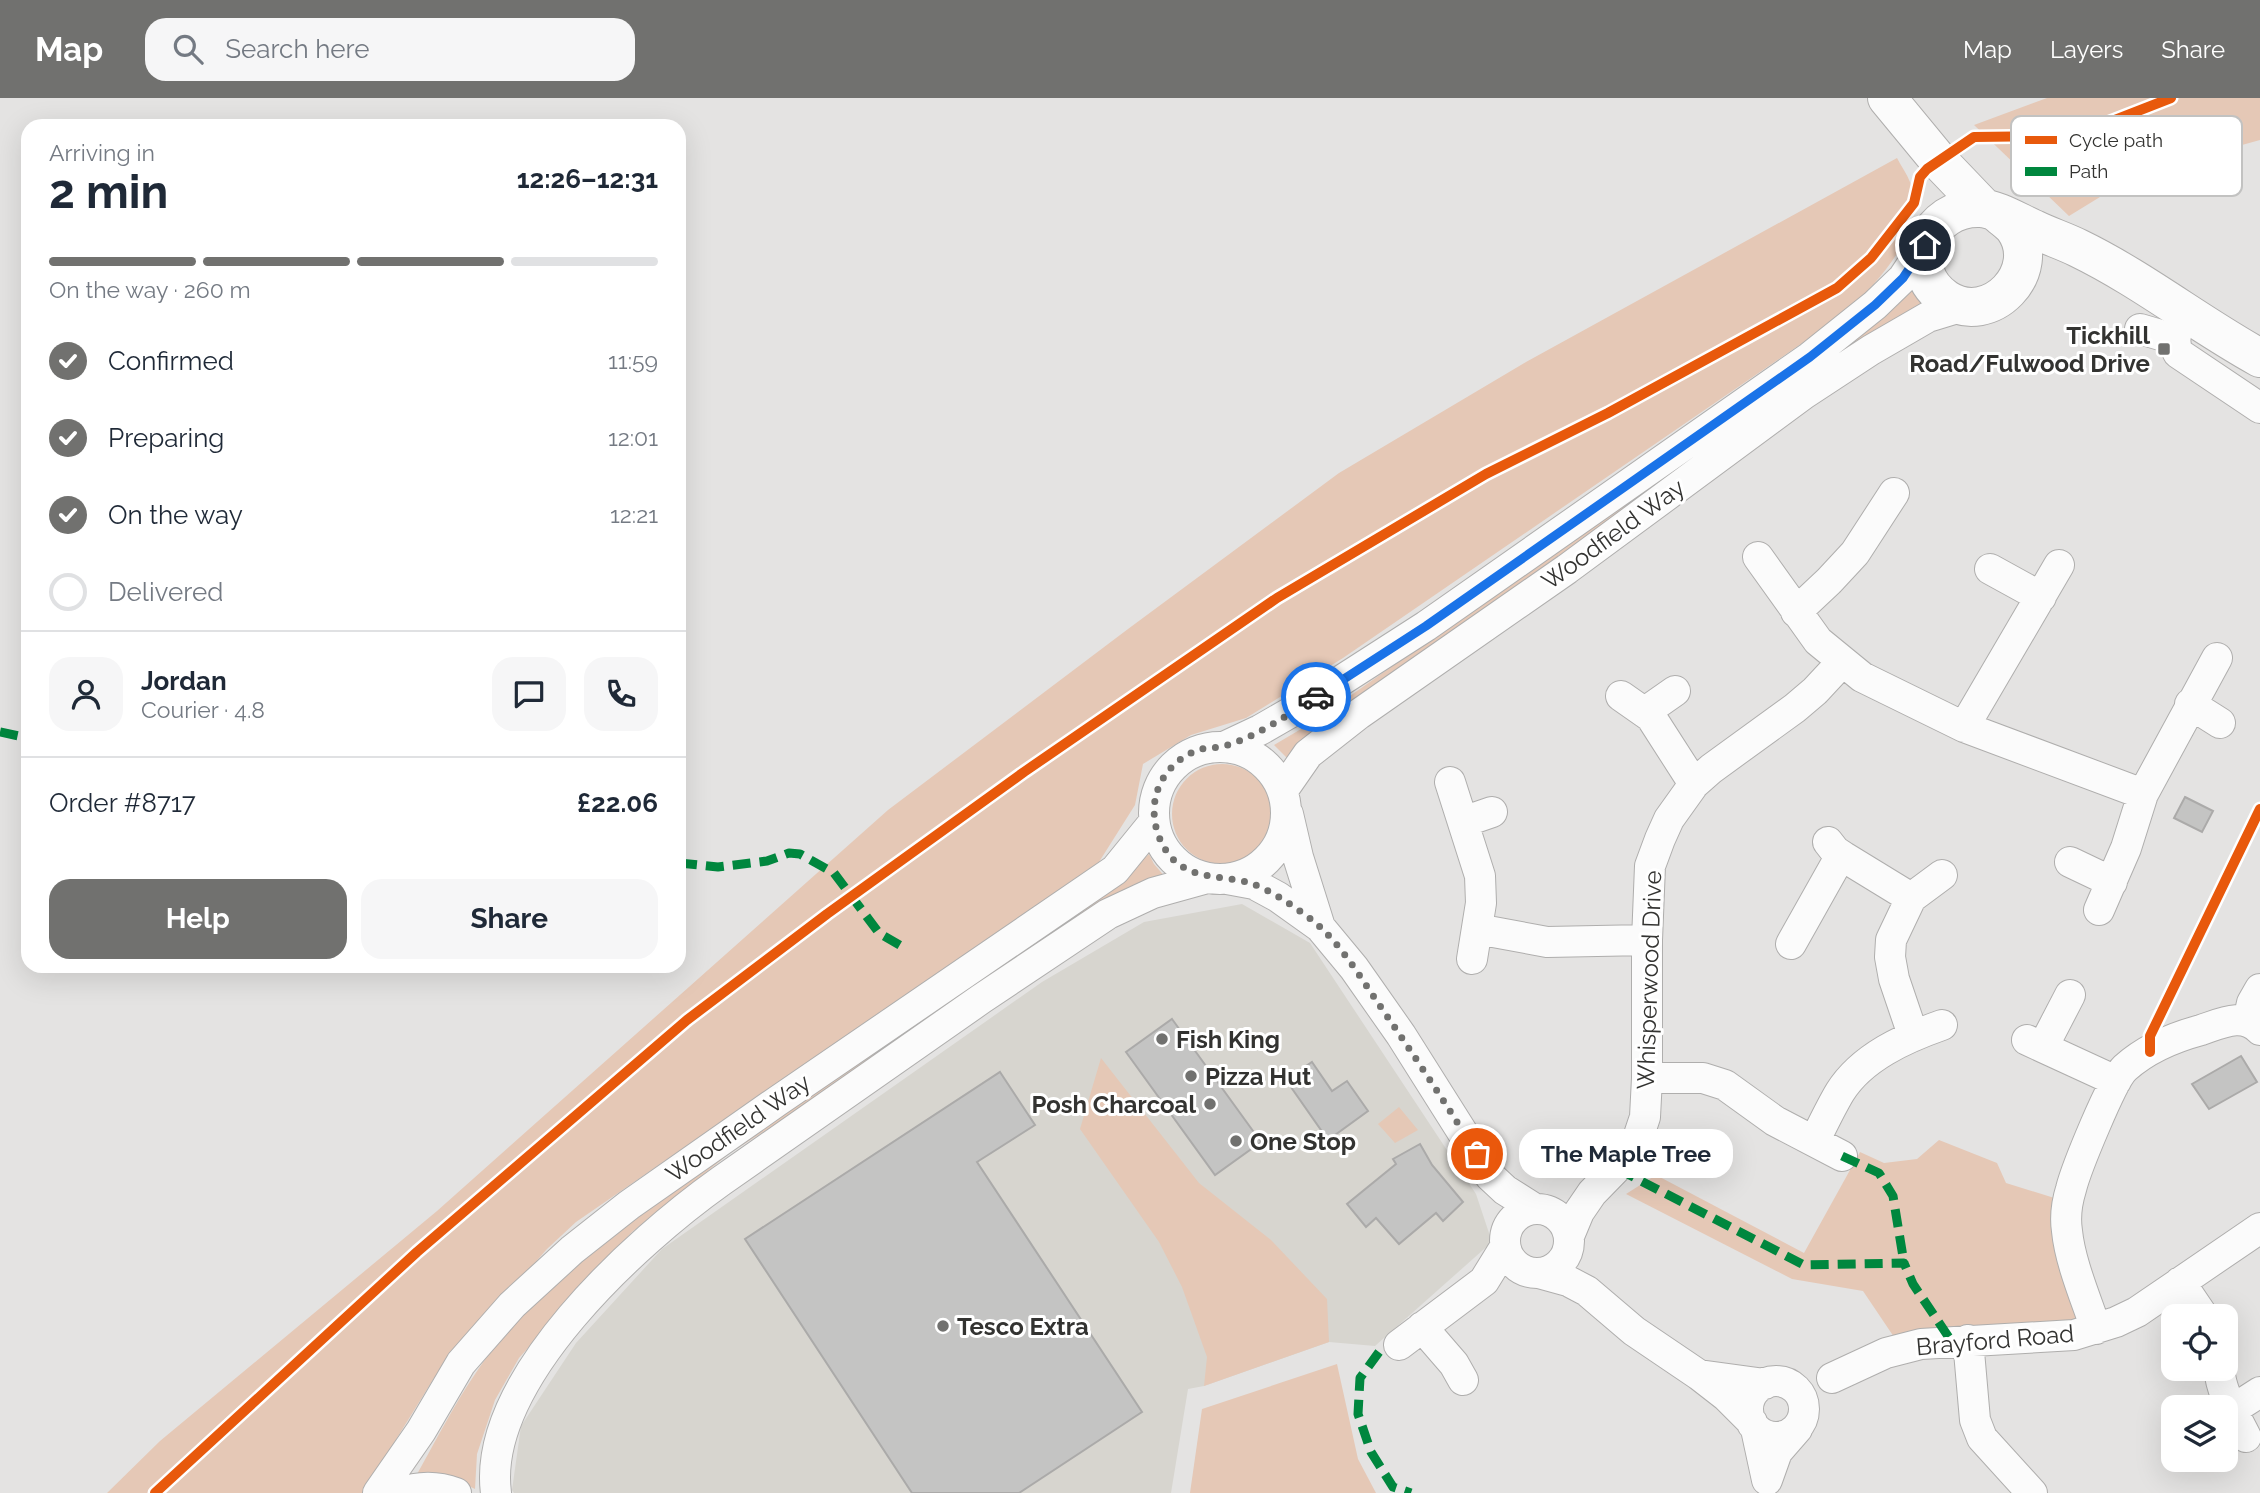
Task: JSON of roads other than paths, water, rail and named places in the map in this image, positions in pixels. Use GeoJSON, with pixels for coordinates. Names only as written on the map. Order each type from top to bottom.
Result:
{"type":"FeatureCollection","features":[{"type":"Feature","properties":{"kind":"main road"},"geometry":{"type":"LineString","coordinates":[[1893,106],[1991,211],[2014,228],[2024,258],[2020,276],[2009,292],[1997,301],[1983,306],[1964,306],[1946,299],[1933,286],[1924,266],[1933,192],[1927,169],[1893,106]]}},
{"type":"Feature","properties":{"kind":"main road"},"geometry":{"type":"LineString","coordinates":[[1927,239],[1938,223],[1951,212],[1965,208],[1991,211],[2078,247],[2112,267],[2182,326],[2260,358]]}},
{"type":"Feature","properties":{"kind":"main road"},"geometry":{"type":"LineString","coordinates":[[2020,276],[2053,263],[2074,261],[2112,267]]}},
{"type":"Feature","properties":{"kind":"street","name":"Woodfield Way"},"geometry":{"type":"LineString","coordinates":[[1226,746],[1300,707],[1426,626],[1810,357],[1875,305],[1903,278],[1927,239]]}},
{"type":"Feature","properties":{"kind":"street","name":"Woodfield Way"},"geometry":{"type":"LineString","coordinates":[[1286,802],[1308,754],[1359,714],[1567,569],[1804,394],[1928,317],[1964,306]]}},
{"type":"Feature","properties":{"kind":"street"},"geometry":{"type":"LineString","coordinates":[[2140,329],[2182,326],[2178,353],[2260,408]]}},
{"type":"Feature","properties":{"kind":"street"},"geometry":{"type":"LineString","coordinates":[[1796,612],[1855,553],[1894,493]]}},
{"type":"Feature","properties":{"kind":"street"},"geometry":{"type":"LineString","coordinates":[[1759,557],[1818,641],[1862,677],[1964,727],[2143,794]]}},
{"type":"Feature","properties":{"kind":"street"},"geometry":{"type":"LineString","coordinates":[[1964,727],[2059,565]]}},
{"type":"Feature","properties":{"kind":"street"},"geometry":{"type":"LineString","coordinates":[[1990,569],[2040,597]]}},
{"type":"Feature","properties":{"kind":"street"},"geometry":{"type":"LineString","coordinates":[[2099,910],[2126,848],[2143,794],[2217,658]]}},
{"type":"Feature","properties":{"kind":"street","name":"Whisperwood Drive"},"geometry":{"type":"LineString","coordinates":[[1569,1241],[1579,1212],[1592,1194],[1630,1154],[1644,1116],[1650,866],[1669,819],[1694,784],[1710,769],[1796,708],[1842,662]]}},
{"type":"Feature","properties":{"kind":"street"},"geometry":{"type":"LineString","coordinates":[[1645,712],[1675,691]]}},
{"type":"Feature","properties":{"kind":"street"},"geometry":{"type":"LineString","coordinates":[[1621,696],[1651,717],[1694,784]]}},
{"type":"Feature","properties":{"kind":"street"},"geometry":{"type":"LineString","coordinates":[[2190,704],[2220,723]]}},
{"type":"Feature","properties":{"kind":"street"},"geometry":{"type":"LineString","coordinates":[[1320,927],[1298,858],[1286,802],[1276,776],[1260,759],[1240,749],[1226,746],[1203,748],[1182,758],[1164,777],[1155,799],[1154,822],[1168,854],[1185,869],[1254,884],[1278,897],[1320,927],[1354,968],[1401,1035],[1490,1175],[1505,1190],[1558,1216],[1565,1224],[1587,1292]]}},
{"type":"Feature","properties":{"kind":"street"},"geometry":{"type":"LineString","coordinates":[[1450,782],[1479,876],[1481,903],[1472,959]]}},
{"type":"Feature","properties":{"kind":"street"},"geometry":{"type":"LineString","coordinates":[[1217,878],[1242,875],[1260,866],[1274,852],[1282,836],[1286,802]]}},
{"type":"Feature","properties":{"kind":"street"},"geometry":{"type":"LineString","coordinates":[[1463,822],[1492,812]]}},
{"type":"Feature","properties":{"kind":"street","name":"Woodfield Way"},"geometry":{"type":"LineString","coordinates":[[378,1493],[421,1431],[461,1363],[512,1305],[572,1250],[629,1205],[776,1102],[1115,870],[1154,822]]}},
{"type":"Feature","properties":{"kind":"street"},"geometry":{"type":"LineString","coordinates":[[1791,944],[1834,848],[1911,898]]}},
{"type":"Feature","properties":{"kind":"street"},"geometry":{"type":"LineString","coordinates":[[2070,862],[2112,882]]}},
{"type":"Feature","properties":{"kind":"street"},"geometry":{"type":"LineString","coordinates":[[1913,1035],[1894,979],[1890,957],[1891,940],[1911,898],[1942,875]]}},
{"type":"Feature","properties":{"kind":"street","name":"Woodfield Way"},"geometry":{"type":"LineString","coordinates":[[496,1493],[494,1480],[503,1430],[522,1388],[559,1333],[594,1290],[641,1243],[682,1208],[981,999],[1108,914],[1153,893],[1217,878]]}},
{"type":"Feature","properties":{"kind":"street"},"geometry":{"type":"LineString","coordinates":[[1477,929],[1547,942],[1647,940]]}},
{"type":"Feature","properties":{"kind":"street"},"geometry":{"type":"LineString","coordinates":[[2095,1329],[2070,1247],[2067,1213],[2071,1188],[2116,1081],[2123,1069],[2140,1057],[2182,1035],[2233,1020],[2254,1026],[2252,1003],[2260,989]]}},
{"type":"Feature","properties":{"kind":"street"},"geometry":{"type":"LineString","coordinates":[[2070,995],[2035,1044],[2116,1081]]}},
{"type":"Feature","properties":{"kind":"street"},"geometry":{"type":"LineString","coordinates":[[1815,1140],[1841,1090],[1853,1076],[1888,1049],[1913,1035],[1942,1025]]}},
{"type":"Feature","properties":{"kind":"street"},"geometry":{"type":"LineString","coordinates":[[1647,1078],[1703,1078],[1724,1085],[1775,1121],[1842,1156]]}},
{"type":"Feature","properties":{"kind":"street"},"geometry":{"type":"LineString","coordinates":[[1490,1175],[1512,1261],[1533,1272],[1568,1281],[1587,1292],[1634,1331],[1726,1396],[1754,1425],[1768,1436],[1779,1438],[1788,1435],[1800,1424],[1804,1404],[1802,1396],[1795,1388],[1773,1383],[1757,1389],[1749,1401],[1749,1416],[1754,1425],[1767,1486]]}},
{"type":"Feature","properties":{"kind":"street","name":"Whisperwood Drive"},"geometry":{"type":"LineString","coordinates":[[1541,1209],[1592,1194]]}},
{"type":"Feature","properties":{"kind":"street"},"geometry":{"type":"LineString","coordinates":[[1484,1281],[1505,1242],[1508,1226],[1516,1217],[1541,1209]]}},
{"type":"Feature","properties":{"kind":"street","name":"Brayford Road"},"geometry":{"type":"LineString","coordinates":[[1699,1375],[1773,1383],[1832,1378],[1886,1353],[1921,1344],[2074,1335],[2137,1312],[2260,1228]]}},
{"type":"Feature","properties":{"kind":"street"},"geometry":{"type":"LineString","coordinates":[[1463,1380],[1454,1364],[1411,1336],[1484,1281],[1511,1273],[1549,1271],[1560,1264],[1569,1241]]}},
{"type":"Feature","properties":{"kind":"street"},"geometry":{"type":"LineString","coordinates":[[2180,1282],[2195,1304]]}},
{"type":"Feature","properties":{"kind":"street"},"geometry":{"type":"LineString","coordinates":[[1968,1340],[1975,1420],[1982,1438],[2032,1493]]}},
{"type":"Feature","properties":{"kind":"street","name":"Brayford Road"},"geometry":{"type":"LineString","coordinates":[[1767,1486],[1777,1452],[1832,1378]]}},
{"type":"Feature","properties":{"kind":"street"},"geometry":{"type":"LineString","coordinates":[[2238,1406],[2260,1392]]}},
{"type":"Feature","properties":{"kind":"street"},"geometry":{"type":"LineString","coordinates":[[2238,1422],[2246,1437]]}},
{"type":"Feature","properties":{"kind":"street"},"geometry":{"type":"LineString","coordinates":[[400,1493],[416,1488],[445,1489],[456,1493]]}},
{"type":"Feature","properties":{"kind":"place","name":"Tickhill Road/Fulwood Drive"},"geometry":{"type":"Point","coordinates":[2164,349]}},
{"type":"Feature","properties":{"kind":"place","name":"Fish King"},"geometry":{"type":"Point","coordinates":[1162,1039]}},
{"type":"Feature","properties":{"kind":"place","name":"Pizza Hut"},"geometry":{"type":"Point","coordinates":[1191,1076]}},
{"type":"Feature","properties":{"kind":"place","name":"Posh Charcoal"},"geometry":{"type":"Point","coordinates":[1210,1104]}},
{"type":"Feature","properties":{"kind":"place","name":"One Stop"},"geometry":{"type":"Point","coordinates":[1236,1141]}},
{"type":"Feature","properties":{"kind":"place","name":"The Maple Tree"},"geometry":{"type":"Point","coordinates":[1477,1154]}},
{"type":"Feature","properties":{"kind":"place","name":"Tesco Extra"},"geometry":{"type":"Point","coordinates":[943,1326]}}]}
